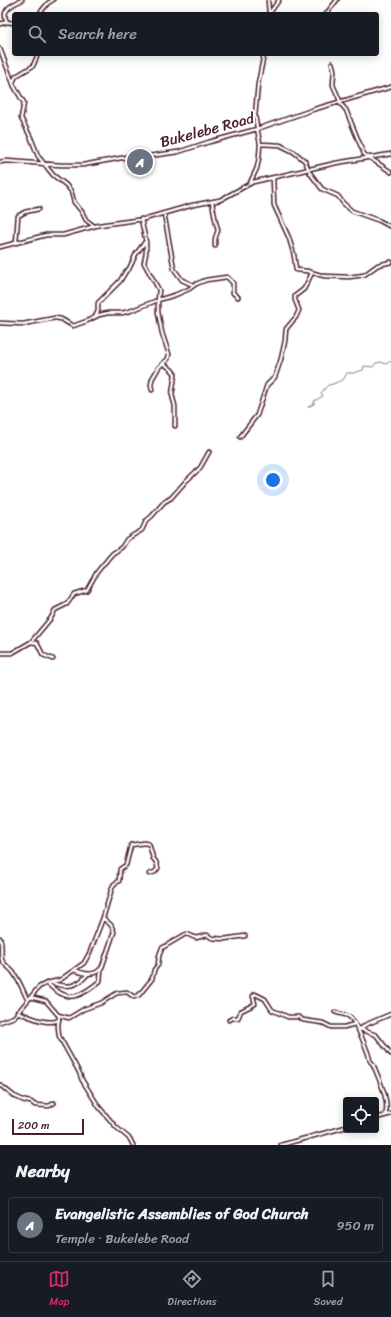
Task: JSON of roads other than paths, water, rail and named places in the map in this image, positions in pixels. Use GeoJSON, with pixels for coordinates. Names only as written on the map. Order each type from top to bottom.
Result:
{"type":"FeatureCollection","features":[{"type":"Feature","properties":{"kind":"street"},"geometry":{"type":"LineString","coordinates":[[7,22],[5,16],[6,9],[22,0]]}},
{"type":"Feature","properties":{"kind":"street"},"geometry":{"type":"LineString","coordinates":[[41,12],[48,3],[53,0]]}},
{"type":"Feature","properties":{"kind":"street"},"geometry":{"type":"LineString","coordinates":[[268,0],[269,12]]}},
{"type":"Feature","properties":{"kind":"street"},"geometry":{"type":"LineString","coordinates":[[270,12],[279,0]]}},
{"type":"Feature","properties":{"kind":"street"},"geometry":{"type":"LineString","coordinates":[[328,12],[337,0]]}},
{"type":"Feature","properties":{"kind":"street"},"geometry":{"type":"LineString","coordinates":[[0,24],[7,22],[12,23]]}},
{"type":"Feature","properties":{"kind":"street"},"geometry":{"type":"LineString","coordinates":[[0,49],[2,61],[24,103],[21,118],[31,138],[36,154],[54,175],[66,185],[74,202],[86,220],[94,226]]}},
{"type":"Feature","properties":{"kind":"street"},"geometry":{"type":"LineString","coordinates":[[13,82],[16,76],[33,66],[37,56]]}},
{"type":"Feature","properties":{"kind":"street"},"geometry":{"type":"LineString","coordinates":[[250,183],[258,163],[260,144],[256,111],[259,78],[264,56]]}},
{"type":"Feature","properties":{"kind":"street"},"geometry":{"type":"LineString","coordinates":[[332,63],[334,68],[333,85],[340,102],[346,110],[363,152],[369,158],[391,172]]}},
{"type":"Feature","properties":{"kind":"street","name":"Bukelebe Road"},"geometry":{"type":"LineString","coordinates":[[0,162],[6,161],[61,166],[83,165],[126,156],[142,157],[178,152],[391,87]]}},
{"type":"Feature","properties":{"kind":"street"},"geometry":{"type":"LineString","coordinates":[[260,144],[280,145],[301,156],[310,173],[322,189],[338,196],[352,211],[380,221],[391,227]]}},
{"type":"Feature","properties":{"kind":"street"},"geometry":{"type":"LineString","coordinates":[[0,247],[46,235],[68,234],[94,226],[141,219],[193,205],[212,202],[224,198],[250,183],[309,169],[391,154]]}},
{"type":"Feature","properties":{"kind":"street"},"geometry":{"type":"LineString","coordinates":[[273,178],[274,204],[289,238],[294,255],[296,270],[308,271],[324,276],[360,276],[378,265],[391,262]]}},
{"type":"Feature","properties":{"kind":"street"},"geometry":{"type":"LineString","coordinates":[[212,202],[218,230],[215,239],[215,246]]}},
{"type":"Feature","properties":{"kind":"street"},"geometry":{"type":"LineString","coordinates":[[16,243],[18,216],[25,212],[39,209]]}},
{"type":"Feature","properties":{"kind":"street"},"geometry":{"type":"LineString","coordinates":[[164,213],[174,269],[182,280],[193,285]]}},
{"type":"Feature","properties":{"kind":"street"},"geometry":{"type":"LineString","coordinates":[[141,219],[146,242],[144,263],[159,290],[158,300],[162,333],[169,354],[168,359],[159,367],[152,379],[152,390]]}},
{"type":"Feature","properties":{"kind":"street"},"geometry":{"type":"LineString","coordinates":[[96,317],[98,302],[120,281],[129,269],[136,254],[146,242]]}},
{"type":"Feature","properties":{"kind":"street"},"geometry":{"type":"LineString","coordinates":[[240,437],[257,415],[267,385],[275,377],[281,359],[286,329],[296,317],[299,310],[295,296],[304,289],[312,273]]}},
{"type":"Feature","properties":{"kind":"street"},"geometry":{"type":"LineString","coordinates":[[0,323],[23,324],[55,318],[61,319],[73,326],[108,313],[127,312],[175,295],[206,280],[226,277],[232,283],[233,294],[238,297]]}},
{"type":"Feature","properties":{"kind":"street"},"geometry":{"type":"LineString","coordinates":[[163,363],[173,371],[175,376],[172,395],[175,406],[175,426]]}},
{"type":"Feature","properties":{"kind":"street"},"geometry":{"type":"LineString","coordinates":[[0,653],[12,653],[31,642],[51,618],[57,608],[67,604],[74,594],[87,590],[98,572],[112,554],[122,547],[127,539],[142,530],[146,521],[200,468],[209,452]]}},
{"type":"Feature","properties":{"kind":"street"},"geometry":{"type":"LineString","coordinates":[[31,642],[36,643],[43,655],[53,659]]}},
{"type":"Feature","properties":{"kind":"street"},"geometry":{"type":"LineString","coordinates":[[0,1022],[13,1017],[39,987],[60,980],[84,963],[90,952],[103,918],[112,888],[114,884],[119,881],[120,869],[126,865],[131,845],[144,843],[149,844],[158,868],[155,872],[149,874]]}},
{"type":"Feature","properties":{"kind":"street"},"geometry":{"type":"LineString","coordinates":[[48,983],[57,992],[72,997],[87,992],[100,981],[100,970],[104,964],[114,932],[111,925],[103,918]]}},
{"type":"Feature","properties":{"kind":"street"},"geometry":{"type":"LineString","coordinates":[[18,1012],[44,1021],[55,1022],[60,1018],[71,1017],[84,1009],[101,1003],[117,993],[127,992],[134,997],[138,996],[152,979],[154,970],[158,965],[162,948],[184,935],[187,934],[196,938],[206,935],[212,938],[224,940],[245,936]]}},
{"type":"Feature","properties":{"kind":"street"},"geometry":{"type":"LineString","coordinates":[[0,938],[2,960],[19,981],[29,998],[46,1001],[60,1018]]}},
{"type":"Feature","properties":{"kind":"street"},"geometry":{"type":"LineString","coordinates":[[74,970],[87,974],[100,970]]}},
{"type":"Feature","properties":{"kind":"street"},"geometry":{"type":"LineString","coordinates":[[48,983],[58,985],[76,985],[81,982],[87,974]]}},
{"type":"Feature","properties":{"kind":"street"},"geometry":{"type":"LineString","coordinates":[[229,1020],[238,1018],[241,1011],[254,1004],[253,996],[255,994],[265,999],[272,1010],[288,1017],[299,1017],[303,1020],[324,1024],[331,1027],[344,1027],[355,1024]]}},
{"type":"Feature","properties":{"kind":"street"},"geometry":{"type":"LineString","coordinates":[[335,1012],[348,1016],[359,1028],[376,1035],[391,1054]]}},
{"type":"Feature","properties":{"kind":"street"},"geometry":{"type":"LineString","coordinates":[[359,1028],[391,1014]]}},
{"type":"Feature","properties":{"kind":"street"},"geometry":{"type":"LineString","coordinates":[[60,1018],[58,1026],[59,1036],[82,1080],[97,1105],[116,1127],[130,1139],[133,1145]]}},
{"type":"Feature","properties":{"kind":"street"},"geometry":{"type":"LineString","coordinates":[[359,1028],[358,1034],[369,1054],[370,1061],[373,1064],[385,1095],[387,1108],[385,1115]]}},
{"type":"Feature","properties":{"kind":"street"},"geometry":{"type":"LineString","coordinates":[[0,1085],[14,1096],[35,1105],[49,1106],[54,1104]]}},
{"type":"Feature","properties":{"kind":"street"},"geometry":{"type":"LineString","coordinates":[[379,1117],[391,1114]]}},
{"type":"Feature","properties":{"kind":"street"},"geometry":{"type":"LineString","coordinates":[[281,1145],[343,1128]]}},
{"type":"Feature","properties":{"kind":"waterway"},"geometry":{"type":"LineString","coordinates":[[308,407],[314,404],[314,401],[323,396],[321,393],[328,385],[343,380],[347,373],[363,370],[364,366],[373,367],[376,363],[381,362],[386,364],[391,361]]}},
{"type":"Feature","properties":{"kind":"place","name":"Evangelistic Assemblies of God Church"},"geometry":{"type":"Point","coordinates":[140,162]}}]}
